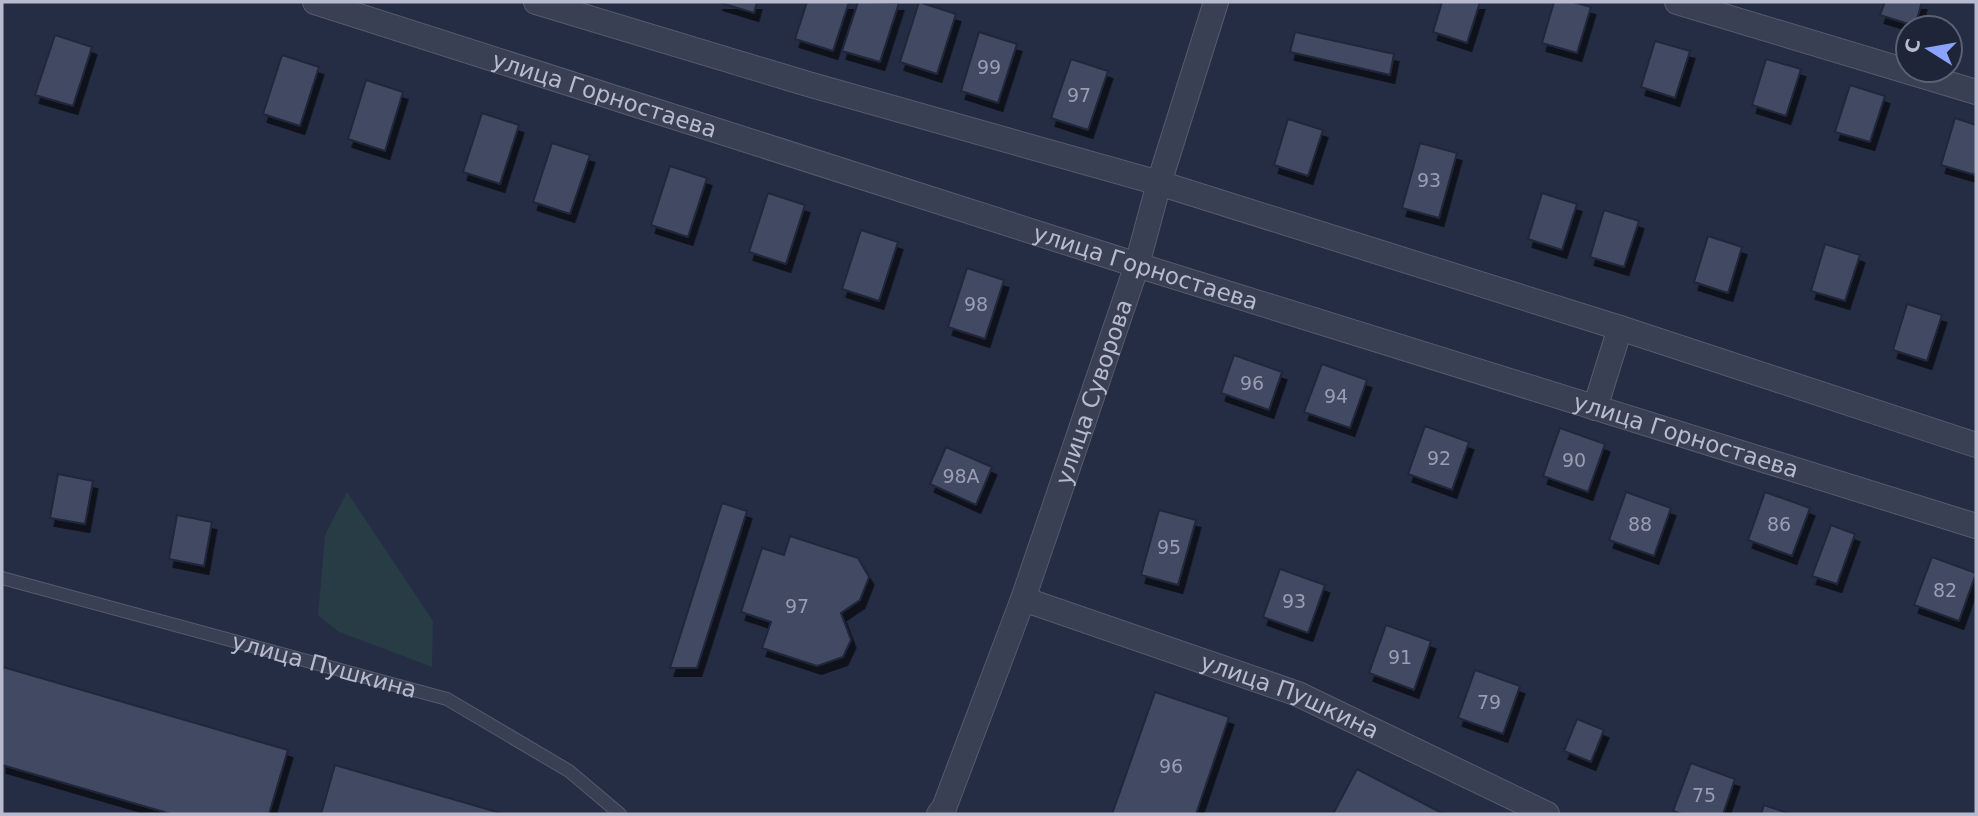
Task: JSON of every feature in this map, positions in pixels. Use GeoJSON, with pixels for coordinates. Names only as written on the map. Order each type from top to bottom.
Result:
{"type":"FeatureCollection","features":[{"type":"Feature","properties":{"kind":"street","name":"улица Горностаева"},"geometry":{"type":"LineString","coordinates":[[316,2],[1137,265],[1976,526]]}},
{"type":"Feature","properties":{"kind":"street"},"geometry":{"type":"LineString","coordinates":[[536,2],[808,84],[1159,183],[1620,328],[1976,445]]}},
{"type":"Feature","properties":{"kind":"street","name":"улица Суворова"},"geometry":{"type":"LineString","coordinates":[[944,813],[1023,599],[1137,265],[1159,183],[1216,2]]}},
{"type":"Feature","properties":{"kind":"street"},"geometry":{"type":"LineString","coordinates":[[1677,2],[1976,92]]}},
{"type":"Feature","properties":{"kind":"street"},"geometry":{"type":"LineString","coordinates":[[1595,408],[1620,328]]}},
{"type":"Feature","properties":{"kind":"street","name":"улица Пушкина"},"geometry":{"type":"LineString","coordinates":[[1023,599],[1298,694],[1546,814]]}},
{"type":"Feature","properties":{"kind":"lane","name":"улица Пушкина"},"geometry":{"type":"LineString","coordinates":[[2,578],[447,699],[569,771],[620,814]]}},
{"type":"Feature","properties":{"kind":"shaded area"},"geometry":{"type":"Polygon","coordinates":[[[347,492],[433,621],[432,667],[339,632],[318,615],[325,535],[347,492]]]}},
{"type":"Feature","properties":{"kind":"building"},"geometry":{"type":"Polygon","coordinates":[[[718,2],[757,2],[754,13],[718,2]]]}},
{"type":"Feature","properties":{"kind":"building"},"geometry":{"type":"Polygon","coordinates":[[[807,2],[849,2],[833,51],[795,39],[807,2]]]}},
{"type":"Feature","properties":{"kind":"building"},"geometry":{"type":"Polygon","coordinates":[[[858,2],[899,3],[880,62],[842,51],[858,2]]]}},
{"type":"Feature","properties":{"kind":"building"},"geometry":{"type":"Polygon","coordinates":[[[919,2],[956,14],[937,74],[900,62],[919,2]]]}},
{"type":"Feature","properties":{"kind":"building"},"geometry":{"type":"Polygon","coordinates":[[[1442,2],[1480,2],[1467,43],[1433,32],[1442,2]]]}},
{"type":"Feature","properties":{"kind":"building"},"geometry":{"type":"Polygon","coordinates":[[[1554,2],[1573,2],[1591,7],[1577,53],[1542,43],[1554,2]]]}},
{"type":"Feature","properties":{"kind":"building"},"geometry":{"type":"Polygon","coordinates":[[[1885,2],[1922,2],[1918,14],[1894,14],[1894,19],[1880,15],[1885,2]]]}},
{"type":"Feature","properties":{"kind":"building"},"geometry":{"type":"Polygon","coordinates":[[[979,32],[1017,44],[998,103],[961,91],[979,32]]]}},
{"type":"Feature","properties":{"kind":"building"},"geometry":{"type":"Polygon","coordinates":[[[1295,32],[1394,54],[1390,75],[1290,52],[1295,32]]]}},
{"type":"Feature","properties":{"kind":"building"},"geometry":{"type":"Polygon","coordinates":[[[55,35],[92,47],[73,106],[35,95],[55,35]]]}},
{"type":"Feature","properties":{"kind":"building"},"geometry":{"type":"Polygon","coordinates":[[[1655,41],[1690,51],[1675,98],[1641,87],[1655,41]]]}},
{"type":"Feature","properties":{"kind":"building"},"geometry":{"type":"Polygon","coordinates":[[[282,55],[319,67],[300,126],[263,114],[282,55]]]}},
{"type":"Feature","properties":{"kind":"building"},"geometry":{"type":"Polygon","coordinates":[[[1071,59],[1108,71],[1088,130],[1051,118],[1071,59]]]}},
{"type":"Feature","properties":{"kind":"building"},"geometry":{"type":"Polygon","coordinates":[[[1766,59],[1801,69],[1786,116],[1752,105],[1766,59]]]}},
{"type":"Feature","properties":{"kind":"building"},"geometry":{"type":"Polygon","coordinates":[[[366,80],[403,92],[385,151],[348,139],[366,80]]]}},
{"type":"Feature","properties":{"kind":"building"},"geometry":{"type":"Polygon","coordinates":[[[1850,85],[1885,96],[1870,142],[1835,132],[1850,85]]]}},
{"type":"Feature","properties":{"kind":"building"},"geometry":{"type":"Polygon","coordinates":[[[482,113],[519,125],[500,184],[463,172],[482,113]]]}},
{"type":"Feature","properties":{"kind":"building"},"geometry":{"type":"Polygon","coordinates":[[[1955,118],[1976,125],[1975,175],[1941,165],[1955,118]]]}},
{"type":"Feature","properties":{"kind":"building"},"geometry":{"type":"Polygon","coordinates":[[[1288,119],[1323,130],[1308,176],[1274,165],[1288,119]]]}},
{"type":"Feature","properties":{"kind":"building"},"geometry":{"type":"Polygon","coordinates":[[[552,143],[590,155],[570,214],[533,202],[552,143]]]}},
{"type":"Feature","properties":{"kind":"building"},"geometry":{"type":"Polygon","coordinates":[[[1420,143],[1457,153],[1439,218],[1402,208],[1420,143]]]}},
{"type":"Feature","properties":{"kind":"building"},"geometry":{"type":"Polygon","coordinates":[[[670,166],[707,178],[688,237],[651,225],[670,166]]]}},
{"type":"Feature","properties":{"kind":"building"},"geometry":{"type":"Polygon","coordinates":[[[768,193],[805,205],[786,264],[749,252],[768,193]]]}},
{"type":"Feature","properties":{"kind":"building"},"geometry":{"type":"Polygon","coordinates":[[[1542,193],[1577,204],[1562,250],[1528,239],[1542,193]]]}},
{"type":"Feature","properties":{"kind":"building"},"geometry":{"type":"Polygon","coordinates":[[[1604,210],[1639,221],[1624,267],[1590,257],[1604,210]]]}},
{"type":"Feature","properties":{"kind":"building"},"geometry":{"type":"Polygon","coordinates":[[[861,230],[898,242],[879,301],[842,289],[861,230]]]}},
{"type":"Feature","properties":{"kind":"building"},"geometry":{"type":"Polygon","coordinates":[[[1708,236],[1742,247],[1728,293],[1694,282],[1708,236]]]}},
{"type":"Feature","properties":{"kind":"building"},"geometry":{"type":"Polygon","coordinates":[[[1825,244],[1860,255],[1845,301],[1811,291],[1825,244]]]}},
{"type":"Feature","properties":{"kind":"building"},"geometry":{"type":"Polygon","coordinates":[[[967,268],[1004,280],[985,339],[948,327],[967,268]]]}},
{"type":"Feature","properties":{"kind":"building"},"geometry":{"type":"Polygon","coordinates":[[[1907,304],[1942,315],[1927,361],[1893,350],[1907,304]]]}},
{"type":"Feature","properties":{"kind":"building"},"geometry":{"type":"Polygon","coordinates":[[[1234,355],[1282,372],[1269,410],[1221,393],[1234,355]]]}},
{"type":"Feature","properties":{"kind":"building"},"geometry":{"type":"Polygon","coordinates":[[[1322,364],[1367,380],[1350,428],[1304,412],[1322,364]]]}},
{"type":"Feature","properties":{"kind":"building"},"geometry":{"type":"Polygon","coordinates":[[[1425,426],[1469,442],[1452,490],[1408,474],[1425,426]]]}},
{"type":"Feature","properties":{"kind":"building"},"geometry":{"type":"Polygon","coordinates":[[[1560,428],[1605,444],[1588,492],[1543,476],[1560,428]]]}},
{"type":"Feature","properties":{"kind":"building"},"geometry":{"type":"Polygon","coordinates":[[[946,447],[992,467],[976,505],[930,484],[946,447]]]}},
{"type":"Feature","properties":{"kind":"building"},"geometry":{"type":"Polygon","coordinates":[[[58,474],[93,481],[85,524],[50,518],[58,474]]]}},
{"type":"Feature","properties":{"kind":"building"},"geometry":{"type":"Polygon","coordinates":[[[1626,492],[1671,508],[1654,556],[1609,540],[1626,492]]]}},
{"type":"Feature","properties":{"kind":"building"},"geometry":{"type":"Polygon","coordinates":[[[1765,492],[1810,508],[1792,556],[1748,540],[1765,492]]]}},
{"type":"Feature","properties":{"kind":"building"},"geometry":{"type":"Polygon","coordinates":[[[722,503],[747,511],[697,668],[670,668],[722,503]]]}},
{"type":"Feature","properties":{"kind":"building"},"geometry":{"type":"Polygon","coordinates":[[[1159,510],[1196,520],[1178,585],[1141,575],[1159,510]]]}},
{"type":"Feature","properties":{"kind":"building"},"geometry":{"type":"Polygon","coordinates":[[[177,515],[212,522],[204,566],[169,559],[177,515]]]}},
{"type":"Feature","properties":{"kind":"building"},"geometry":{"type":"Polygon","coordinates":[[[1831,525],[1855,534],[1837,584],[1812,576],[1831,525]]]}},
{"type":"Feature","properties":{"kind":"building"},"geometry":{"type":"Polygon","coordinates":[[[790,536],[858,558],[869,577],[860,600],[841,613],[851,640],[843,657],[817,666],[762,648],[771,622],[741,612],[762,548],[784,555],[790,536]]]}},
{"type":"Feature","properties":{"kind":"building"},"geometry":{"type":"Polygon","coordinates":[[[1932,557],[1976,573],[1959,621],[1914,605],[1932,557]]]}},
{"type":"Feature","properties":{"kind":"building"},"geometry":{"type":"Polygon","coordinates":[[[1280,569],[1325,585],[1308,633],[1263,617],[1280,569]]]}},
{"type":"Feature","properties":{"kind":"building"},"geometry":{"type":"Polygon","coordinates":[[[1386,625],[1431,641],[1414,690],[1369,673],[1386,625]]]}},
{"type":"Feature","properties":{"kind":"building"},"geometry":{"type":"Polygon","coordinates":[[[3,667],[288,750],[269,814],[171,814],[2,765],[3,667]]]}},
{"type":"Feature","properties":{"kind":"building"},"geometry":{"type":"Polygon","coordinates":[[[1475,670],[1520,686],[1503,734],[1458,718],[1475,670]]]}},
{"type":"Feature","properties":{"kind":"building"},"geometry":{"type":"Polygon","coordinates":[[[1155,692],[1229,717],[1196,814],[1112,814],[1155,692]]]}},
{"type":"Feature","properties":{"kind":"building"},"geometry":{"type":"Polygon","coordinates":[[[1577,719],[1604,730],[1591,762],[1564,751],[1577,719]]]}},
{"type":"Feature","properties":{"kind":"building"},"geometry":{"type":"Polygon","coordinates":[[[1691,763],[1735,779],[1723,814],[1682,814],[1673,811],[1691,763]]]}},
{"type":"Feature","properties":{"kind":"building"},"geometry":{"type":"Polygon","coordinates":[[[335,765],[504,814],[321,814],[335,765]]]}},
{"type":"Feature","properties":{"kind":"building"},"geometry":{"type":"Polygon","coordinates":[[[1357,769],[1444,814],[1333,814],[1357,769]]]}},
{"type":"Feature","properties":{"kind":"building"},"geometry":{"type":"Polygon","coordinates":[[[1764,805],[1790,814],[1761,814],[1764,805]]]}}]}
